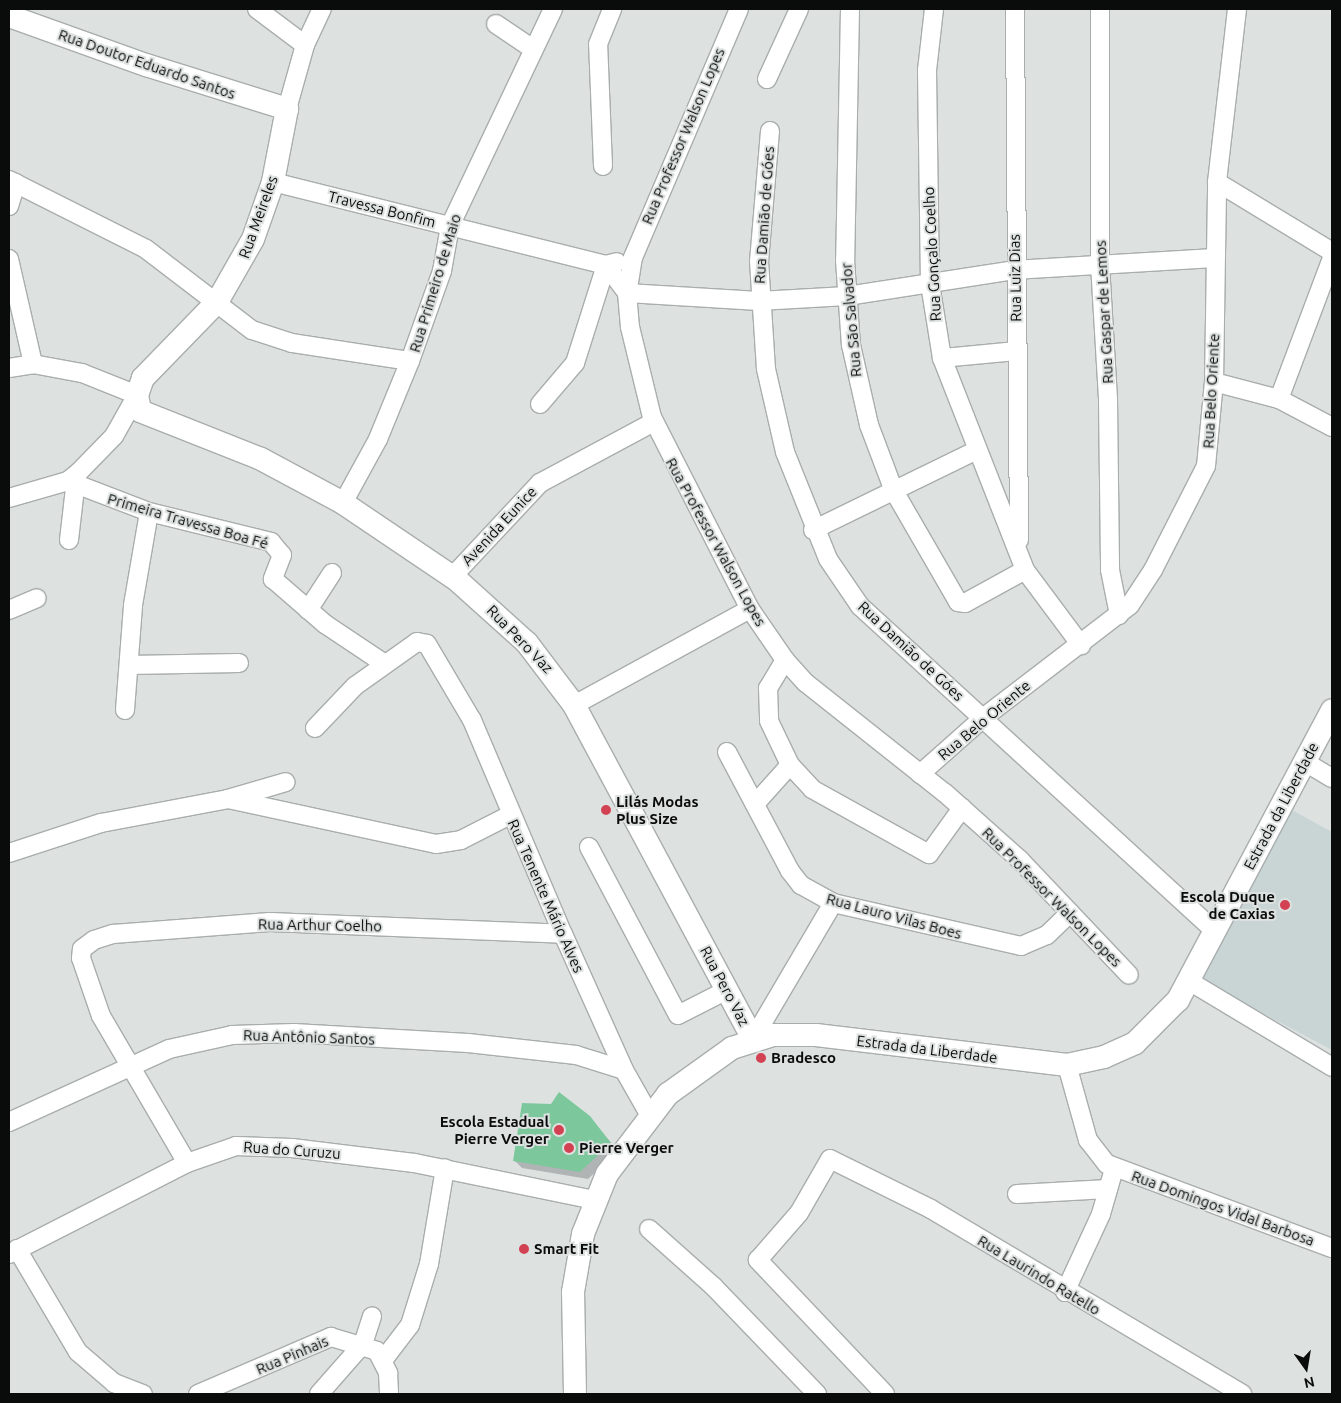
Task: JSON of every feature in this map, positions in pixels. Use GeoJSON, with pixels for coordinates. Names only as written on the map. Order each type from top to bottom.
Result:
{"type":"FeatureCollection","features":[{"type":"Feature","properties":{"kind":"main road","name":"Rua Doutor Eduardo Santos"},"geometry":{"type":"LineString","coordinates":[[9,16],[146,66],[287,109]]}},
{"type":"Feature","properties":{"kind":"main road","name":"Rua Meireles"},"geometry":{"type":"LineString","coordinates":[[137,395],[144,378],[217,302],[253,239],[273,182],[287,109]]}},
{"type":"Feature","properties":{"kind":"main road","name":"Rua Pero Vaz"},"geometry":{"type":"LineString","coordinates":[[137,395],[146,416],[260,459],[343,504],[452,577],[527,643],[574,705],[753,1039]]}},
{"type":"Feature","properties":{"kind":"main road","name":"Estrada da Liberdade"},"geometry":{"type":"LineString","coordinates":[[575,1394],[573,1292],[583,1234],[595,1200],[616,1159],[649,1114],[696,1073],[753,1039],[816,1035],[1067,1065],[1104,1057],[1135,1043],[1166,1016],[1189,981],[1332,710]]}},
{"type":"Feature","properties":{"kind":"street"},"geometry":{"type":"LineString","coordinates":[[257,9],[305,45]]}},
{"type":"Feature","properties":{"kind":"street","name":"Rua Meireles"},"geometry":{"type":"LineString","coordinates":[[287,109],[305,45],[322,9]]}},
{"type":"Feature","properties":{"kind":"street","name":"Rua Primeiro de Maio"},"geometry":{"type":"LineString","coordinates":[[343,504],[378,439],[410,362],[442,271],[450,226],[553,9]]}},
{"type":"Feature","properties":{"kind":"street"},"geometry":{"type":"LineString","coordinates":[[603,166],[598,44],[612,9]]}},
{"type":"Feature","properties":{"kind":"street","name":"Rua Professor Walson Lopes"},"geometry":{"type":"LineString","coordinates":[[738,9],[633,257],[627,293],[638,373],[654,422],[750,609],[785,660],[818,694],[962,808],[1070,913],[1129,975]]}},
{"type":"Feature","properties":{"kind":"street"},"geometry":{"type":"LineString","coordinates":[[767,79],[799,9]]}},
{"type":"Feature","properties":{"kind":"street","name":"Rua São Salvador"},"geometry":{"type":"LineString","coordinates":[[850,9],[847,296],[857,384],[894,492],[951,590],[965,603],[1025,570]]}},
{"type":"Feature","properties":{"kind":"street","name":"Rua Gonçalo Coelho"},"geometry":{"type":"LineString","coordinates":[[934,9],[927,70],[930,284],[942,358],[977,450],[1019,548],[1025,570],[1081,645]]}},
{"type":"Feature","properties":{"kind":"street","name":"Rua Luiz Dias"},"geometry":{"type":"LineString","coordinates":[[1015,9],[1014,270],[1019,548]]}},
{"type":"Feature","properties":{"kind":"street","name":"Rua Gaspar de Lemos"},"geometry":{"type":"LineString","coordinates":[[1100,9],[1100,264],[1110,570],[1119,615]]}},
{"type":"Feature","properties":{"kind":"street","name":"Rua Belo Oriente"},"geometry":{"type":"LineString","coordinates":[[920,774],[983,718],[1119,615],[1153,570],[1206,466],[1214,382],[1214,258],[1217,182],[1237,9]]}},
{"type":"Feature","properties":{"kind":"street"},"geometry":{"type":"LineString","coordinates":[[496,24],[533,49]]}},
{"type":"Feature","properties":{"kind":"street","name":"Rua Damião de Góes"},"geometry":{"type":"LineString","coordinates":[[770,131],[761,219],[759,301],[774,408],[813,530],[860,606],[1215,931]]}},
{"type":"Feature","properties":{"kind":"street"},"geometry":{"type":"LineString","coordinates":[[9,206],[12,181],[146,249],[252,330],[274,339],[410,362]]}},
{"type":"Feature","properties":{"kind":"street","name":"Travessa Bonfim"},"geometry":{"type":"LineString","coordinates":[[273,182],[606,265]]}},
{"type":"Feature","properties":{"kind":"street"},"geometry":{"type":"LineString","coordinates":[[1217,182],[1332,252]]}},
{"type":"Feature","properties":{"kind":"street"},"geometry":{"type":"LineString","coordinates":[[606,265],[633,257]]}},
{"type":"Feature","properties":{"kind":"street"},"geometry":{"type":"LineString","coordinates":[[606,265],[627,293],[759,301],[847,296],[1014,270],[1214,258]]}},
{"type":"Feature","properties":{"kind":"street"},"geometry":{"type":"LineString","coordinates":[[1279,399],[1332,258]]}},
{"type":"Feature","properties":{"kind":"street"},"geometry":{"type":"LineString","coordinates":[[9,259],[32,364]]}},
{"type":"Feature","properties":{"kind":"street"},"geometry":{"type":"LineString","coordinates":[[540,404],[575,362],[606,265]]}},
{"type":"Feature","properties":{"kind":"street"},"geometry":{"type":"LineString","coordinates":[[942,358],[1016,351]]}},
{"type":"Feature","properties":{"kind":"street"},"geometry":{"type":"LineString","coordinates":[[9,368],[32,364],[82,373],[137,395],[114,436],[71,484],[9,498]]}},
{"type":"Feature","properties":{"kind":"street"},"geometry":{"type":"LineString","coordinates":[[1214,382],[1279,399],[1332,427]]}},
{"type":"Feature","properties":{"kind":"street","name":"Avenida Eunice"},"geometry":{"type":"LineString","coordinates":[[452,577],[540,483],[654,422]]}},
{"type":"Feature","properties":{"kind":"street"},"geometry":{"type":"LineString","coordinates":[[813,530],[977,450]]}},
{"type":"Feature","properties":{"kind":"street"},"geometry":{"type":"LineString","coordinates":[[989,478],[1019,468]]}},
{"type":"Feature","properties":{"kind":"street"},"geometry":{"type":"LineString","coordinates":[[69,540],[71,484]]}},
{"type":"Feature","properties":{"kind":"street","name":"Primeira Travessa Boa Fé"},"geometry":{"type":"LineString","coordinates":[[71,484],[148,512],[271,542],[282,555],[273,579],[308,610]]}},
{"type":"Feature","properties":{"kind":"street"},"geometry":{"type":"LineString","coordinates":[[125,710],[133,605],[148,512]]}},
{"type":"Feature","properties":{"kind":"street"},"geometry":{"type":"LineString","coordinates":[[316,728],[354,686],[385,664],[308,610],[332,573]]}},
{"type":"Feature","properties":{"kind":"street"},"geometry":{"type":"LineString","coordinates":[[9,610],[37,598]]}},
{"type":"Feature","properties":{"kind":"street"},"geometry":{"type":"LineString","coordinates":[[574,705],[750,609]]}},
{"type":"Feature","properties":{"kind":"street","name":"Rua Tenente Mário Alves"},"geometry":{"type":"LineString","coordinates":[[385,664],[423,641],[448,676],[472,720],[510,815],[624,1070],[649,1114]]}},
{"type":"Feature","properties":{"kind":"street"},"geometry":{"type":"LineString","coordinates":[[785,660],[768,688],[769,721],[790,765],[834,804],[924,853],[933,851],[962,808]]}},
{"type":"Feature","properties":{"kind":"street"},"geometry":{"type":"LineString","coordinates":[[129,665],[239,663]]}},
{"type":"Feature","properties":{"kind":"street","name":"Rua Lauro Vilas Boes"},"geometry":{"type":"LineString","coordinates":[[727,752],[790,871],[801,885],[833,903],[1021,946],[1047,935],[1070,913]]}},
{"type":"Feature","properties":{"kind":"street"},"geometry":{"type":"LineString","coordinates":[[1305,762],[1332,778]]}},
{"type":"Feature","properties":{"kind":"street"},"geometry":{"type":"LineString","coordinates":[[755,804],[790,765]]}},
{"type":"Feature","properties":{"kind":"street"},"geometry":{"type":"LineString","coordinates":[[9,853],[101,823],[228,799],[286,782]]}},
{"type":"Feature","properties":{"kind":"street"},"geometry":{"type":"LineString","coordinates":[[228,799],[436,844],[461,840],[510,815]]}},
{"type":"Feature","properties":{"kind":"street"},"geometry":{"type":"LineString","coordinates":[[589,847],[678,1014],[727,990]]}},
{"type":"Feature","properties":{"kind":"street"},"geometry":{"type":"LineString","coordinates":[[753,1039],[833,903]]}},
{"type":"Feature","properties":{"kind":"street","name":"Rua Arthur Coelho"},"geometry":{"type":"LineString","coordinates":[[127,1067],[83,971],[82,949],[112,934],[270,922],[563,934]]}},
{"type":"Feature","properties":{"kind":"street"},"geometry":{"type":"LineString","coordinates":[[1189,981],[1332,1067]]}},
{"type":"Feature","properties":{"kind":"street","name":"Rua Antônio Santos"},"geometry":{"type":"LineString","coordinates":[[9,1122],[127,1067],[196,1041],[294,1033],[549,1051],[624,1070]]}},
{"type":"Feature","properties":{"kind":"street"},"geometry":{"type":"LineString","coordinates":[[1065,1292],[1108,1189],[1114,1169],[1099,1157],[1088,1140],[1067,1065]]}},
{"type":"Feature","properties":{"kind":"street"},"geometry":{"type":"LineString","coordinates":[[127,1067],[187,1163]]}},
{"type":"Feature","properties":{"kind":"street","name":"Rua do Curuzu"},"geometry":{"type":"LineString","coordinates":[[13,1252],[187,1163],[236,1146],[261,1146],[445,1168],[595,1200]]}},
{"type":"Feature","properties":{"kind":"street","name":"Rua Laurindo Ratello"},"geometry":{"type":"LineString","coordinates":[[885,1394],[760,1264],[759,1256],[799,1213],[834,1158],[931,1209],[1065,1292],[1242,1394]]}},
{"type":"Feature","properties":{"kind":"street"},"geometry":{"type":"LineString","coordinates":[[389,1394],[388,1352],[410,1325],[429,1264],[445,1168]]}},
{"type":"Feature","properties":{"kind":"street","name":"Rua Domingos Vidal Barbosa"},"geometry":{"type":"LineString","coordinates":[[1114,1169],[1332,1248]]}},
{"type":"Feature","properties":{"kind":"street"},"geometry":{"type":"LineString","coordinates":[[1017,1194],[1108,1189]]}},
{"type":"Feature","properties":{"kind":"street"},"geometry":{"type":"LineString","coordinates":[[650,1229],[713,1286],[817,1394]]}},
{"type":"Feature","properties":{"kind":"street"},"geometry":{"type":"LineString","coordinates":[[13,1252],[78,1352],[114,1383],[143,1394]]}},
{"type":"Feature","properties":{"kind":"street"},"geometry":{"type":"LineString","coordinates":[[319,1394],[363,1344],[372,1316]]}},
{"type":"Feature","properties":{"kind":"street","name":"Rua Pinhais"},"geometry":{"type":"LineString","coordinates":[[198,1394],[317,1341],[331,1337],[388,1352]]}},
{"type":"Feature","properties":{"kind":"shaded area","name":"Escola Duque de Caxias"},"geometry":{"type":"Polygon","coordinates":[[[1290,809],[1332,832],[1332,1050],[1198,979],[1290,809]]]}},
{"type":"Feature","properties":{"kind":"building","name":"Escola Estadual Pierre Verger"},"geometry":{"type":"Polygon","coordinates":[[[559,1092],[590,1116],[611,1143],[580,1172],[513,1161],[522,1103],[551,1104],[559,1092]]]}},
{"type":"Feature","properties":{"kind":"place","name":"Lilás Modas Plus Size"},"geometry":{"type":"Point","coordinates":[606,810]}},
{"type":"Feature","properties":{"kind":"place","name":"Escola Duque de Caxias"},"geometry":{"type":"Point","coordinates":[1285,905]}},
{"type":"Feature","properties":{"kind":"place","name":"Bradesco"},"geometry":{"type":"Point","coordinates":[761,1058]}},
{"type":"Feature","properties":{"kind":"place","name":"Escola Estadual Pierre Verger"},"geometry":{"type":"Point","coordinates":[559,1130]}},
{"type":"Feature","properties":{"kind":"place","name":"Pierre Verger"},"geometry":{"type":"Point","coordinates":[569,1148]}},
{"type":"Feature","properties":{"kind":"place","name":"Smart Fit"},"geometry":{"type":"Point","coordinates":[524,1249]}}]}
